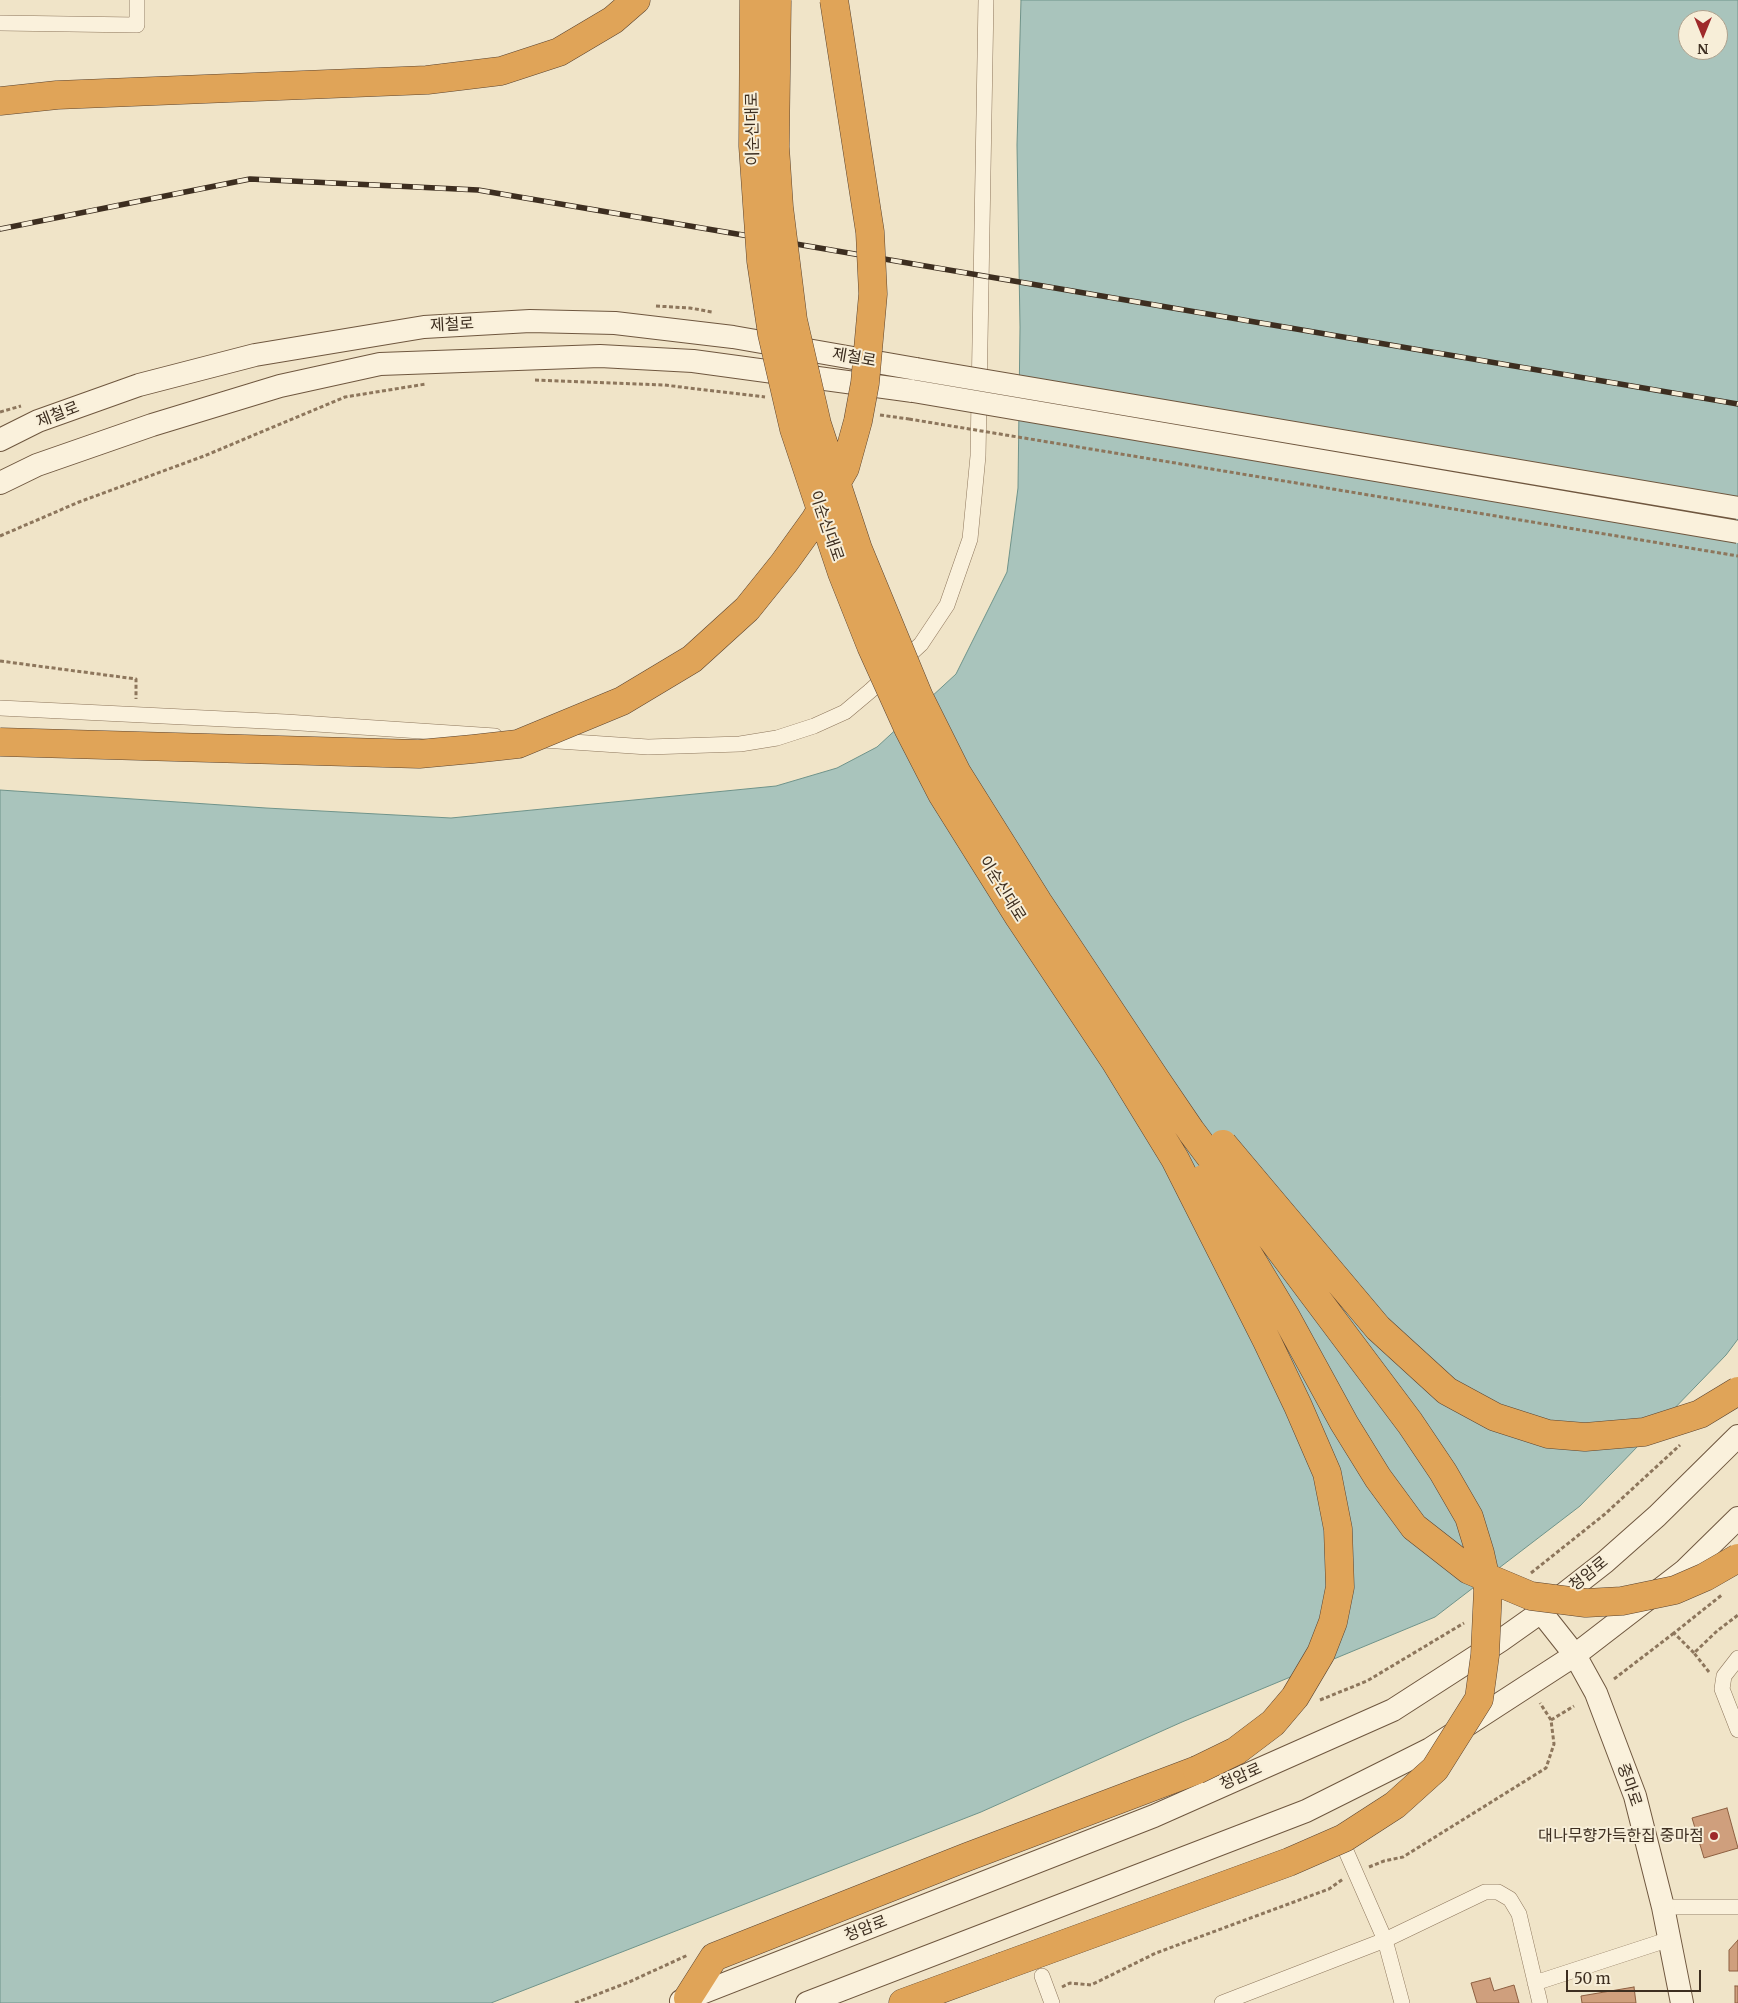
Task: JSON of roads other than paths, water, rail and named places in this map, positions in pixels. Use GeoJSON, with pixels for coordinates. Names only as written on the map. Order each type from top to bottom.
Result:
{"type":"FeatureCollection","features":[{"type":"Feature","properties":{"kind":"highway"},"geometry":{"type":"LineString","coordinates":[[0,101],[56,95],[427,80],[501,72],[559,52],[613,20],[636,0]]}},
{"type":"Feature","properties":{"kind":"highway","name":"이순신대로"},"geometry":{"type":"LineString","coordinates":[[754,0],[752,146],[761,262],[772,334],[794,429],[817,501],[871,646],[908,728],[942,794],[1019,916],[1085,993]]}},
{"type":"Feature","properties":{"kind":"highway","name":"이순신대로"},"geometry":{"type":"LineString","coordinates":[[777,0],[776,147],[779,207],[793,320],[817,424],[858,549],[919,697],[957,773],[1038,902],[1085,993]]}},
{"type":"Feature","properties":{"kind":"highway"},"geometry":{"type":"LineString","coordinates":[[0,742],[420,754],[518,744],[622,701],[692,659],[747,609],[810,527],[845,468],[858,421],[865,383],[873,294],[870,232],[834,0]]}},
{"type":"Feature","properties":{"kind":"highway"},"geometry":{"type":"LineString","coordinates":[[1085,993],[1202,1120],[1378,1328],[1447,1391],[1495,1417],[1548,1434],[1585,1437],[1644,1432],[1700,1414],[1738,1391]]}},
{"type":"Feature","properties":{"kind":"highway"},"geometry":{"type":"LineString","coordinates":[[1085,993],[1121,1053],[1191,1160],[1286,1317],[1344,1423],[1378,1478],[1414,1527],[1468,1570],[1531,1596],[1586,1603],[1622,1601],[1675,1590],[1705,1577],[1738,1558]]}},
{"type":"Feature","properties":{"kind":"highway"},"geometry":{"type":"LineString","coordinates":[[682,2001],[714,1957],[967,1857],[1197,1770],[1236,1750],[1273,1723],[1295,1697],[1317,1660],[1333,1622],[1340,1587],[1338,1529],[1327,1473],[1267,1341],[1175,1159],[1116,1061],[1085,993]]}},
{"type":"Feature","properties":{"kind":"highway"},"geometry":{"type":"LineString","coordinates":[[903,2003],[1289,1862],[1344,1838],[1395,1806],[1435,1768],[1479,1699],[1485,1655],[1488,1589],[1480,1553],[1468,1517],[1443,1472],[1410,1423],[1085,993]]}},
{"type":"Feature","properties":{"kind":"main road","name":"제철로"},"geometry":{"type":"LineString","coordinates":[[0,440],[38,421],[139,385],[255,355],[424,327],[530,321],[615,323],[733,337],[1738,508]]}},
{"type":"Feature","properties":{"kind":"main road","name":"제철로"},"geometry":{"type":"LineString","coordinates":[[0,483],[37,465],[152,425],[280,386],[380,364],[600,356],[693,360],[913,391],[1738,532]]}},
{"type":"Feature","properties":{"kind":"main road","name":"청암로"},"geometry":{"type":"LineString","coordinates":[[682,2001],[1154,1816],[1393,1710],[1500,1641],[1605,1562],[1649,1523],[1738,1436]]}},
{"type":"Feature","properties":{"kind":"main road"},"geometry":{"type":"LineString","coordinates":[[807,2003],[1306,1811],[1430,1749],[1575,1655],[1684,1571],[1738,1518]]}},
{"type":"Feature","properties":{"kind":"main road","name":"중마로"},"geometry":{"type":"LineString","coordinates":[[1541,1612],[1575,1655],[1596,1693],[1635,1796],[1663,1907],[1682,2003]]}},
{"type":"Feature","properties":{"kind":"street"},"geometry":{"type":"LineString","coordinates":[[0,23],[137,25],[137,0]]}},
{"type":"Feature","properties":{"kind":"street"},"geometry":{"type":"LineString","coordinates":[[0,708],[286,722],[648,747],[740,744],[777,738],[814,726],[845,712],[921,644],[947,605],[970,539],[978,456],[986,0]]}},
{"type":"Feature","properties":{"kind":"street"},"geometry":{"type":"LineString","coordinates":[[1738,1658],[1724,1676],[1722,1689],[1738,1730]]}},
{"type":"Feature","properties":{"kind":"street"},"geometry":{"type":"LineString","coordinates":[[1346,1851],[1385,1940],[1402,2003]]}},
{"type":"Feature","properties":{"kind":"street"},"geometry":{"type":"LineString","coordinates":[[1222,2003],[1385,1940],[1485,1892],[1498,1892],[1510,1898],[1519,1914],[1540,2003]]}},
{"type":"Feature","properties":{"kind":"street"},"geometry":{"type":"LineString","coordinates":[[1663,1907],[1738,1907]]}},
{"type":"Feature","properties":{"kind":"street"},"geometry":{"type":"LineString","coordinates":[[1534,1984],[1670,1939]]}},
{"type":"Feature","properties":{"kind":"street"},"geometry":{"type":"LineString","coordinates":[[1042,1976],[1050,1998]]}},
{"type":"Feature","properties":{"kind":"water"},"geometry":{"type":"Polygon","coordinates":[[[1021,0],[1738,0],[1738,1339],[1726,1355],[1580,1506],[1435,1617],[1182,1722],[981,1812],[491,2003],[0,2003],[0,790],[451,818],[776,786],[837,768],[877,747],[956,674],[1007,572],[1018,488],[1020,327],[1017,145],[1021,0]]]}},
{"type":"Feature","properties":{"kind":"railway"},"geometry":{"type":"LineString","coordinates":[[0,229],[250,179],[478,190],[1738,404]]}},
{"type":"Feature","properties":{"kind":"place","name":"대나무향가득한집 중마점"},"geometry":{"type":"Point","coordinates":[1714,1836]}}]}
